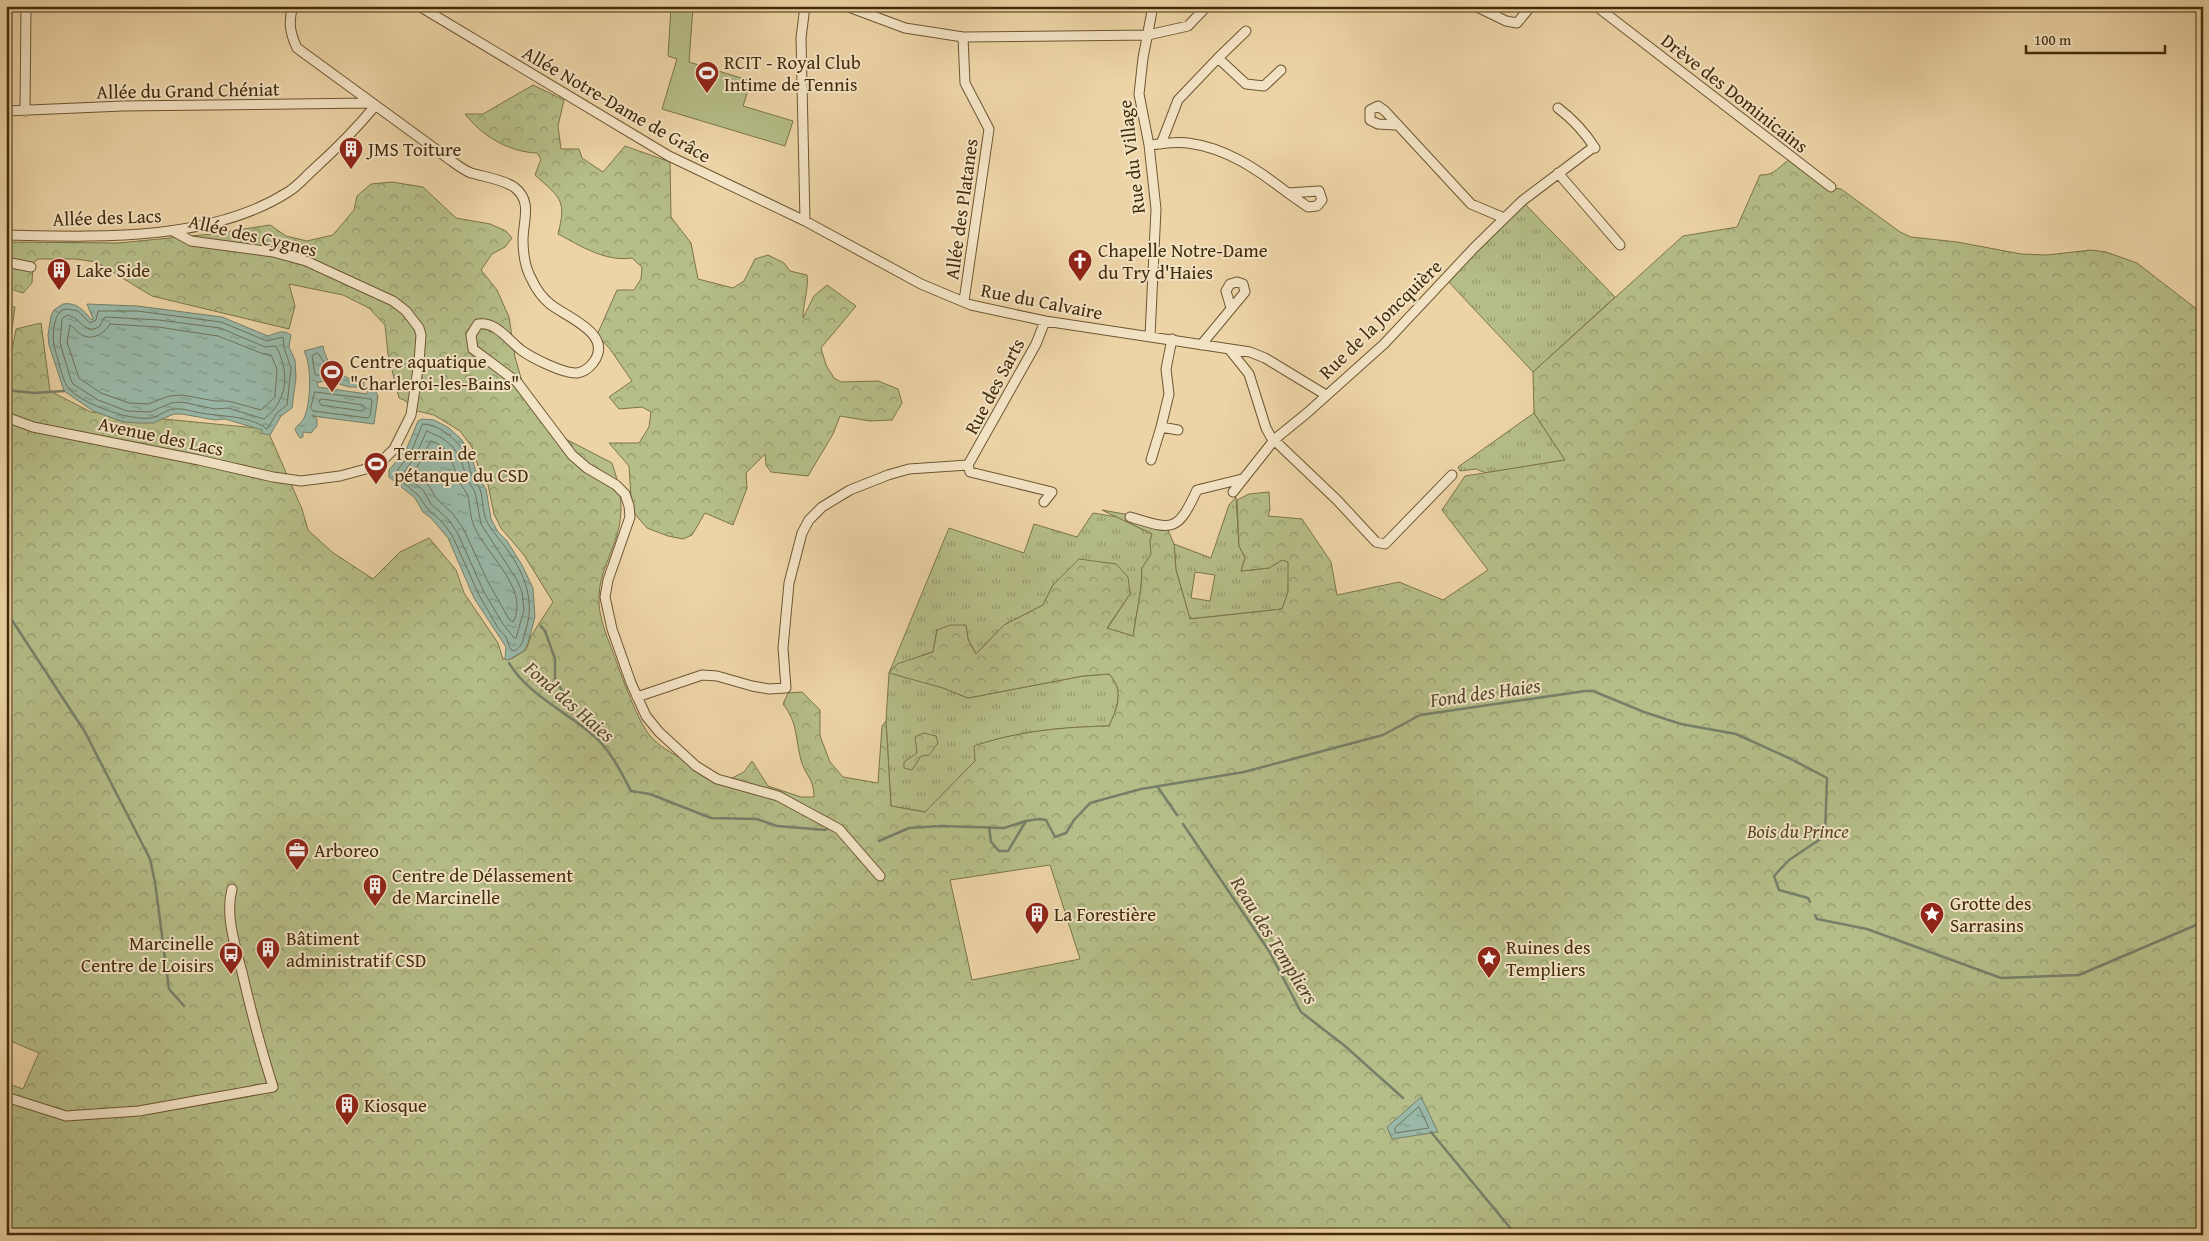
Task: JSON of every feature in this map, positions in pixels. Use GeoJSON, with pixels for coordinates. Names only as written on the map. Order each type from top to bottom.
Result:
{"type":"FeatureCollection","features":[{"type":"Feature","properties":{"kind":"street"},"geometry":{"type":"LineString","coordinates":[[25,111],[26,6]]}},
{"type":"Feature","properties":{"kind":"street"},"geometry":{"type":"LineString","coordinates":[[293,6],[289,18],[290,34],[297,48],[469,172],[513,186],[522,194],[526,215],[523,238],[528,273],[540,293],[550,304],[590,330],[596,340],[598,350],[596,359],[585,371],[576,373],[566,372],[523,352],[496,327],[485,323],[478,324],[471,335],[473,349],[517,382],[572,455],[587,468],[616,485],[625,494],[630,518],[608,580],[605,597],[612,628],[637,697],[646,716],[659,732],[696,766],[725,782],[778,796],[839,829],[880,876]]}},
{"type":"Feature","properties":{"kind":"street","name":"Allée Notre-Dame de Grâce"},"geometry":{"type":"LineString","coordinates":[[419,6],[669,156],[805,222]]}},
{"type":"Feature","properties":{"kind":"street"},"geometry":{"type":"LineString","coordinates":[[805,6],[801,38],[805,222]]}},
{"type":"Feature","properties":{"kind":"street"},"geometry":{"type":"LineString","coordinates":[[846,6],[905,28],[963,37],[1148,35],[1188,26],[1207,6]]}},
{"type":"Feature","properties":{"kind":"street","name":"Rue du Village"},"geometry":{"type":"LineString","coordinates":[[1150,336],[1156,210],[1149,144],[1144,127],[1139,94],[1143,58],[1153,6]]}},
{"type":"Feature","properties":{"kind":"street"},"geometry":{"type":"LineString","coordinates":[[1475,6],[1506,21],[1517,23],[1531,6]]}},
{"type":"Feature","properties":{"kind":"street","name":"Drève des Dominicains"},"geometry":{"type":"LineString","coordinates":[[1596,6],[1831,188]]}},
{"type":"Feature","properties":{"kind":"street"},"geometry":{"type":"LineString","coordinates":[[1161,144],[1178,100],[1246,31]]}},
{"type":"Feature","properties":{"kind":"street","name":"Allée des Platanes"},"geometry":{"type":"LineString","coordinates":[[963,37],[965,83],[989,129],[964,301]]}},
{"type":"Feature","properties":{"kind":"street"},"geometry":{"type":"LineString","coordinates":[[1218,58],[1246,84],[1264,86],[1281,70]]}},
{"type":"Feature","properties":{"kind":"street","name":"Allée du Grand Chéniat"},"geometry":{"type":"LineString","coordinates":[[6,111],[123,106],[373,104]]}},
{"type":"Feature","properties":{"kind":"street","name":"Allée des Lacs"},"geometry":{"type":"LineString","coordinates":[[6,236],[91,236],[173,231],[224,221],[260,207],[290,191],[353,132],[373,104]]}},
{"type":"Feature","properties":{"kind":"street","name":"Rue de la Joncquière"},"geometry":{"type":"LineString","coordinates":[[1275,439],[1406,322],[1522,201],[1591,149],[1595,148],[1572,118],[1558,108]]}},
{"type":"Feature","properties":{"kind":"street"},"geometry":{"type":"LineString","coordinates":[[1396,125],[1471,204],[1504,218]]}},
{"type":"Feature","properties":{"kind":"street"},"geometry":{"type":"LineString","coordinates":[[1149,144],[1186,142],[1219,150],[1260,172],[1288,193]]}},
{"type":"Feature","properties":{"kind":"street"},"geometry":{"type":"LineString","coordinates":[[1558,173],[1620,245]]}},
{"type":"Feature","properties":{"kind":"street","name":"Rue du Calvaire"},"geometry":{"type":"LineString","coordinates":[[805,222],[921,284],[964,301],[996,311],[1045,321],[1250,352],[1265,358],[1326,395]]}},
{"type":"Feature","properties":{"kind":"street","name":"Allée des Cygnes"},"geometry":{"type":"LineString","coordinates":[[173,231],[191,241],[273,252],[306,261],[393,301],[406,311],[419,328],[421,335],[419,362],[411,415],[394,449],[376,466],[340,476],[310,479]]}},
{"type":"Feature","properties":{"kind":"street"},"geometry":{"type":"LineString","coordinates":[[6,262],[31,267]]}},
{"type":"Feature","properties":{"kind":"street"},"geometry":{"type":"LineString","coordinates":[[1201,345],[1231,308]]}},
{"type":"Feature","properties":{"kind":"street","name":"Rue des Sarts"},"geometry":{"type":"LineString","coordinates":[[968,464],[1036,344],[1045,321]]}},
{"type":"Feature","properties":{"kind":"street"},"geometry":{"type":"LineString","coordinates":[[1151,460],[1169,394],[1166,370],[1172,339]]}},
{"type":"Feature","properties":{"kind":"street"},"geometry":{"type":"LineString","coordinates":[[1229,349],[1249,374],[1266,428],[1376,542],[1385,544],[1452,475]]}},
{"type":"Feature","properties":{"kind":"street","name":"Avenue des Lacs"},"geometry":{"type":"LineString","coordinates":[[6,417],[33,427],[199,460],[273,477],[301,481],[310,479]]}},
{"type":"Feature","properties":{"kind":"street"},"geometry":{"type":"LineString","coordinates":[[1161,427],[1178,430]]}},
{"type":"Feature","properties":{"kind":"street"},"geometry":{"type":"LineString","coordinates":[[1233,492],[1275,439]]}},
{"type":"Feature","properties":{"kind":"street"},"geometry":{"type":"LineString","coordinates":[[637,697],[702,675],[718,676],[769,689],[786,688],[783,648],[789,583],[802,533],[809,520],[822,507],[844,494],[888,475],[909,469],[968,464],[970,472],[1052,492],[1044,502]]}},
{"type":"Feature","properties":{"kind":"street"},"geometry":{"type":"LineString","coordinates":[[1130,517],[1156,525],[1170,526],[1178,524],[1188,511],[1197,490],[1242,479]]}},
{"type":"Feature","properties":{"kind":"street"},"geometry":{"type":"LineString","coordinates":[[6,1097],[66,1116],[139,1110],[273,1087],[255,1033],[232,933],[228,902],[232,888]]}},
{"type":"Feature","properties":{"kind":"green space","name":"RCIT - Royal Club Intime de Tennis"},"geometry":{"type":"Polygon","coordinates":[[[671,8],[693,8],[689,62],[751,81],[743,106],[793,121],[785,146],[662,109],[677,59],[668,56],[671,8]]]}},
{"type":"Feature","properties":{"kind":"green space"},"geometry":{"type":"Polygon","coordinates":[[[533,85],[564,100],[558,126],[561,149],[579,149],[582,158],[603,172],[625,146],[670,162],[671,217],[691,243],[698,279],[733,288],[744,281],[755,259],[768,255],[784,263],[790,271],[807,275],[803,318],[814,296],[827,285],[856,306],[821,348],[826,365],[834,378],[841,382],[878,381],[898,389],[902,403],[892,420],[870,421],[840,416],[833,434],[808,476],[771,472],[766,465],[765,454],[746,473],[747,488],[733,525],[705,513],[692,535],[683,539],[668,536],[647,528],[635,514],[631,497],[629,466],[609,443],[639,443],[649,427],[651,412],[642,407],[619,409],[609,397],[632,381],[610,349],[597,335],[617,290],[634,290],[641,279],[642,267],[632,258],[612,258],[584,248],[558,234],[562,213],[561,206],[556,195],[535,175],[541,159],[537,153],[516,150],[506,146],[479,129],[465,114],[483,114],[533,85]]]}},
{"type":"Feature","properties":{"kind":"green space","name":"Bois du Prince"},"geometry":{"type":"Polygon","coordinates":[[[1793,158],[1824,187],[1841,189],[1900,232],[1911,237],[1957,242],[2021,254],[2047,255],[2091,250],[2106,252],[2137,263],[2203,314],[2203,1235],[6,1235],[6,1083],[23,1089],[39,1053],[6,1039],[6,382],[16,329],[41,323],[50,391],[91,412],[267,429],[302,509],[308,530],[332,552],[373,579],[400,552],[429,538],[456,570],[464,593],[498,643],[503,659],[511,659],[526,650],[531,636],[553,602],[524,555],[501,528],[494,514],[488,485],[480,472],[472,447],[460,431],[434,415],[413,410],[406,401],[399,398],[388,354],[385,325],[369,308],[343,295],[289,284],[295,306],[289,329],[152,296],[96,262],[76,259],[38,259],[33,263],[32,283],[23,293],[8,288],[10,281],[6,279],[6,242],[118,243],[212,234],[270,225],[286,236],[307,241],[333,235],[354,210],[357,196],[371,184],[392,182],[423,187],[456,218],[490,224],[506,231],[512,238],[505,247],[492,254],[481,270],[497,290],[509,317],[515,357],[527,399],[558,435],[612,463],[617,479],[621,502],[619,527],[601,579],[599,609],[605,632],[628,692],[639,718],[651,737],[676,755],[726,781],[744,772],[752,761],[768,786],[801,797],[814,797],[813,785],[801,760],[794,724],[783,704],[788,693],[802,692],[820,710],[820,736],[830,762],[843,777],[878,783],[882,726],[886,721],[891,806],[925,812],[975,761],[974,746],[1024,733],[1075,727],[1109,726],[1117,706],[1118,693],[1114,680],[1109,674],[1083,676],[968,698],[943,688],[889,673],[897,664],[933,652],[937,630],[950,625],[966,625],[968,639],[976,654],[1004,625],[1043,605],[1053,585],[1079,559],[1116,564],[1128,577],[1130,594],[1107,628],[1133,636],[1141,588],[1142,568],[1151,554],[1150,541],[1152,534],[1102,510],[1164,521],[1174,544],[1176,570],[1190,619],[1282,609],[1288,592],[1288,562],[1282,560],[1269,568],[1241,571],[1245,558],[1239,546],[1237,500],[1249,494],[1269,492],[1270,510],[1268,516],[1302,519],[1331,562],[1337,595],[1399,582],[1443,600],[1488,570],[1442,510],[1465,476],[1565,460],[1534,413],[1533,372],[1683,236],[1737,227],[1760,175],[1766,175],[1774,171],[1793,158]],[[1050,865],[950,880],[972,980],[1080,959],[1050,865]]]}},
{"type":"Feature","properties":{"kind":"green space"},"geometry":{"type":"Polygon","coordinates":[[[1522,201],[1615,297],[1533,372],[1446,279],[1522,201]]]}},
{"type":"Feature","properties":{"kind":"green space"},"geometry":{"type":"Polygon","coordinates":[[[6,306],[15,307],[6,371],[6,306]]]}},
{"type":"Feature","properties":{"kind":"green space"},"geometry":{"type":"Polygon","coordinates":[[[1534,413],[1565,460],[1486,473],[1476,469],[1460,471],[1458,467],[1534,413]]]}},
{"type":"Feature","properties":{"kind":"green space"},"geometry":{"type":"Polygon","coordinates":[[[1236,497],[1239,546],[1245,558],[1241,571],[1269,568],[1282,560],[1289,562],[1288,592],[1282,609],[1190,619],[1176,570],[1174,544],[1211,558],[1229,505],[1236,497]],[[1195,572],[1191,598],[1210,601],[1215,575],[1195,572]]]}},
{"type":"Feature","properties":{"kind":"green space"},"geometry":{"type":"Polygon","coordinates":[[[1093,513],[1117,517],[1152,534],[1150,541],[1152,554],[1142,568],[1141,588],[1133,636],[1107,629],[1130,594],[1080,559],[1053,585],[1043,605],[1004,625],[976,654],[968,639],[966,626],[937,630],[933,652],[922,655],[943,688],[968,698],[1083,676],[1109,674],[1117,687],[1118,700],[1109,726],[1075,727],[1024,733],[975,746],[975,761],[926,812],[891,806],[886,721],[889,673],[949,528],[1024,553],[1034,524],[1077,537],[1093,513]]]}},
{"type":"Feature","properties":{"kind":"green space"},"geometry":{"type":"Polygon","coordinates":[[[923,733],[936,736],[938,743],[929,755],[921,756],[912,770],[904,768],[904,762],[917,753],[915,737],[923,733]]]}},
{"type":"Feature","properties":{"kind":"water"},"geometry":{"type":"Polygon","coordinates":[[[63,304],[76,306],[83,310],[92,320],[87,304],[137,306],[222,317],[268,336],[280,332],[288,333],[291,335],[289,347],[295,360],[296,377],[292,408],[281,416],[270,435],[261,433],[262,430],[225,419],[215,420],[174,414],[153,423],[138,423],[124,422],[93,411],[64,391],[49,345],[48,335],[51,316],[54,310],[63,304]]]}},
{"type":"Feature","properties":{"kind":"water","name":"Centre aquatique \"Charleroi-les-Bains\""},"geometry":{"type":"Polygon","coordinates":[[[323,346],[328,360],[337,371],[349,378],[364,382],[364,387],[349,387],[327,380],[317,383],[318,387],[367,394],[368,388],[373,386],[378,396],[374,424],[312,416],[317,419],[317,426],[311,433],[303,432],[303,437],[300,438],[295,430],[304,418],[309,394],[308,365],[304,351],[323,346]]]}},
{"type":"Feature","properties":{"kind":"water"},"geometry":{"type":"Polygon","coordinates":[[[422,419],[434,420],[449,428],[461,439],[470,452],[477,475],[486,489],[491,519],[522,565],[533,588],[535,617],[528,643],[524,651],[508,660],[505,659],[506,647],[474,598],[448,538],[431,518],[423,512],[415,498],[389,477],[389,470],[406,450],[418,421],[422,419]]]}},
{"type":"Feature","properties":{"kind":"water"},"geometry":{"type":"Polygon","coordinates":[[[1421,1097],[1438,1132],[1392,1139],[1387,1127],[1421,1097]]]}},
{"type":"Feature","properties":{"kind":"waterway","name":"Fond des Haies"},"geometry":{"type":"LineString","coordinates":[[6,390],[34,393],[64,391]]}},
{"type":"Feature","properties":{"kind":"waterway"},"geometry":{"type":"LineString","coordinates":[[6,611],[85,732],[150,859],[155,882],[169,989],[184,1006]]}},
{"type":"Feature","properties":{"kind":"waterway"},"geometry":{"type":"LineString","coordinates":[[541,626],[545,631],[555,659],[555,679],[564,694]]}},
{"type":"Feature","properties":{"kind":"waterway","name":"Fond des Haies"},"geometry":{"type":"LineString","coordinates":[[509,663],[526,685],[583,727],[606,748],[631,791],[650,794],[711,818],[757,819],[777,826],[825,830],[829,828]]}},
{"type":"Feature","properties":{"kind":"waterway","name":"Fond des Haies"},"geometry":{"type":"LineString","coordinates":[[879,841],[909,828],[940,826],[1004,828],[1039,819],[1046,820],[1055,837],[1066,833],[1074,820],[1090,803],[1141,789],[1244,772],[1383,735],[1420,715],[1593,691],[1644,712],[1681,724],[1736,734],[1827,778],[1825,836],[1789,860],[1774,876],[1779,890],[1808,898],[1810,902]]}},
{"type":"Feature","properties":{"kind":"waterway","name":"Reau des Templiers"},"geometry":{"type":"LineString","coordinates":[[1157,786],[1177,815]]}},
{"type":"Feature","properties":{"kind":"waterway"},"geometry":{"type":"LineString","coordinates":[[989,827],[991,842],[999,851],[1008,851],[1026,821]]}},
{"type":"Feature","properties":{"kind":"waterway","name":"Reau des Templiers"},"geometry":{"type":"LineString","coordinates":[[1183,824],[1269,951],[1301,1012],[1345,1046],[1403,1098]]}},
{"type":"Feature","properties":{"kind":"waterway","name":"Fond des Haies"},"geometry":{"type":"LineString","coordinates":[[1815,915],[1817,919],[1867,929],[2001,978],[2079,975],[2203,922]]}},
{"type":"Feature","properties":{"kind":"waterway","name":"Reau des Templiers"},"geometry":{"type":"LineString","coordinates":[[1431,1132],[1516,1235]]}},
{"type":"Feature","properties":{"kind":"place","name":"RCIT - Royal Club Intime de Tennis"},"geometry":{"type":"Point","coordinates":[707,94]}},
{"type":"Feature","properties":{"kind":"place","name":"JMS Toiture"},"geometry":{"type":"Point","coordinates":[351,170]}},
{"type":"Feature","properties":{"kind":"place","name":"Chapelle Notre-Dame du Try d'Haies"},"geometry":{"type":"Point","coordinates":[1080,282]}},
{"type":"Feature","properties":{"kind":"place","name":"Lake Side"},"geometry":{"type":"Point","coordinates":[59,291]}},
{"type":"Feature","properties":{"kind":"place","name":"Centre aquatique \"Charleroi-les-Bains\""},"geometry":{"type":"Point","coordinates":[332,393]}},
{"type":"Feature","properties":{"kind":"place","name":"Terrain de pétanque du CSD"},"geometry":{"type":"Point","coordinates":[376,485]}},
{"type":"Feature","properties":{"kind":"place","name":"Arboreo"},"geometry":{"type":"Point","coordinates":[297,871]}},
{"type":"Feature","properties":{"kind":"place","name":"Centre de Délassement de Marcinelle"},"geometry":{"type":"Point","coordinates":[375,907]}},
{"type":"Feature","properties":{"kind":"place","name":"La Forestière"},"geometry":{"type":"Point","coordinates":[1037,935]}},
{"type":"Feature","properties":{"kind":"place","name":"Grotte des Sarrasins"},"geometry":{"type":"Point","coordinates":[1932,935]}},
{"type":"Feature","properties":{"kind":"place","name":"Bâtiment administratif CSD"},"geometry":{"type":"Point","coordinates":[268,970]}},
{"type":"Feature","properties":{"kind":"place","name":"Marcinelle Centre de Loisirs"},"geometry":{"type":"Point","coordinates":[231,975]}},
{"type":"Feature","properties":{"kind":"place","name":"Ruines des Templiers"},"geometry":{"type":"Point","coordinates":[1489,979]}},
{"type":"Feature","properties":{"kind":"place","name":"Kiosque"},"geometry":{"type":"Point","coordinates":[347,1126]}}]}
